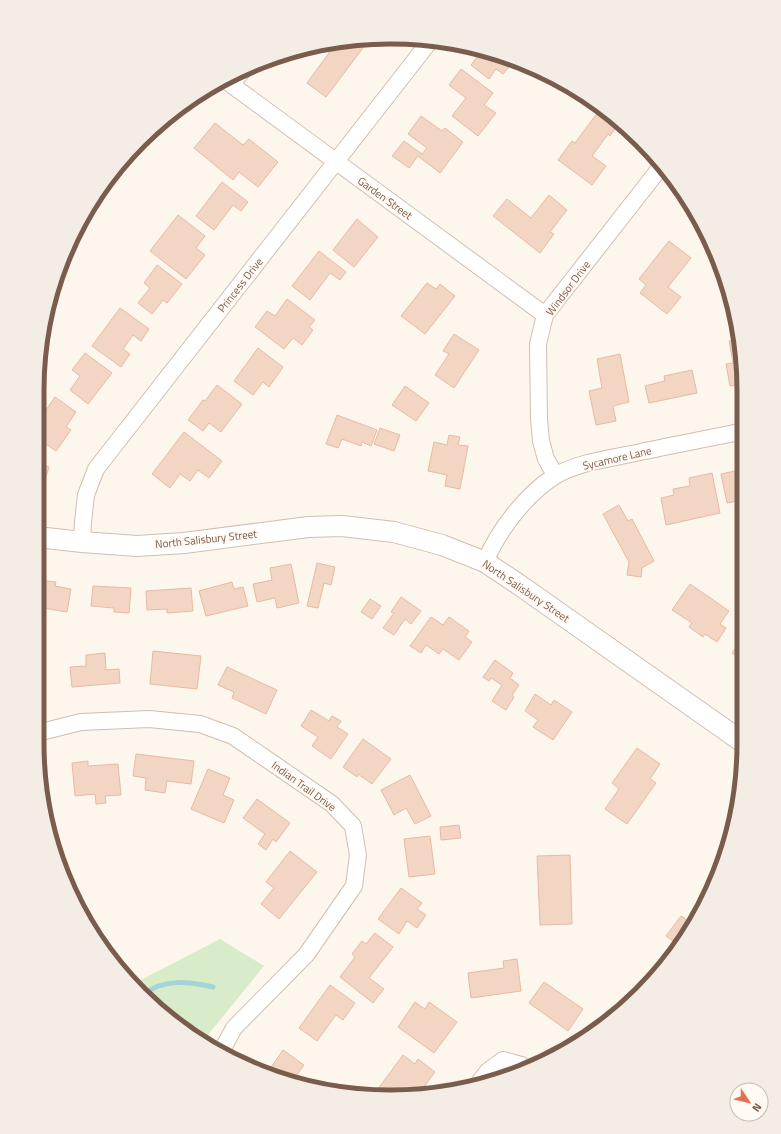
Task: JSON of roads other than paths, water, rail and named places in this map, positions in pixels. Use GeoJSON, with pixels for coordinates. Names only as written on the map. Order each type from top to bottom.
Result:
{"type":"FeatureCollection","features":[{"type":"Feature","properties":{"kind":"street","name":"Princess Drive"},"geometry":{"type":"LineString","coordinates":[[82,542],[86,495],[96,469],[426,46]]}},
{"type":"Feature","properties":{"kind":"street","name":"Garden Street"},"geometry":{"type":"LineString","coordinates":[[230,83],[545,315]]}},
{"type":"Feature","properties":{"kind":"street","name":"Windsor Drive"},"geometry":{"type":"LineString","coordinates":[[555,475],[546,459],[541,441],[539,419],[538,344],[545,315],[658,171]]}},
{"type":"Feature","properties":{"kind":"street","name":"Sycamore Lane"},"geometry":{"type":"LineString","coordinates":[[485,562],[492,545],[516,512],[536,490],[555,475],[584,464],[737,432]]}},
{"type":"Feature","properties":{"kind":"street","name":"North Salisbury Street"},"geometry":{"type":"LineString","coordinates":[[44,538],[137,546],[176,544],[308,527],[342,526],[394,532],[442,544],[485,562],[737,738]]}},
{"type":"Feature","properties":{"kind":"street","name":"Indian Trail Drive"},"geometry":{"type":"LineString","coordinates":[[44,731],[81,722],[141,719],[200,724],[233,736],[332,804],[353,826],[358,855],[354,886],[306,955],[234,1028],[224,1047]]}},
{"type":"Feature","properties":{"kind":"street"},"geometry":{"type":"LineString","coordinates":[[483,1077],[488,1071],[503,1060],[521,1065]]}},
{"type":"Feature","properties":{"kind":"waterway"},"geometry":{"type":"LineString","coordinates":[[148,992],[160,985],[169,983],[186,983],[213,987]]}}]}
